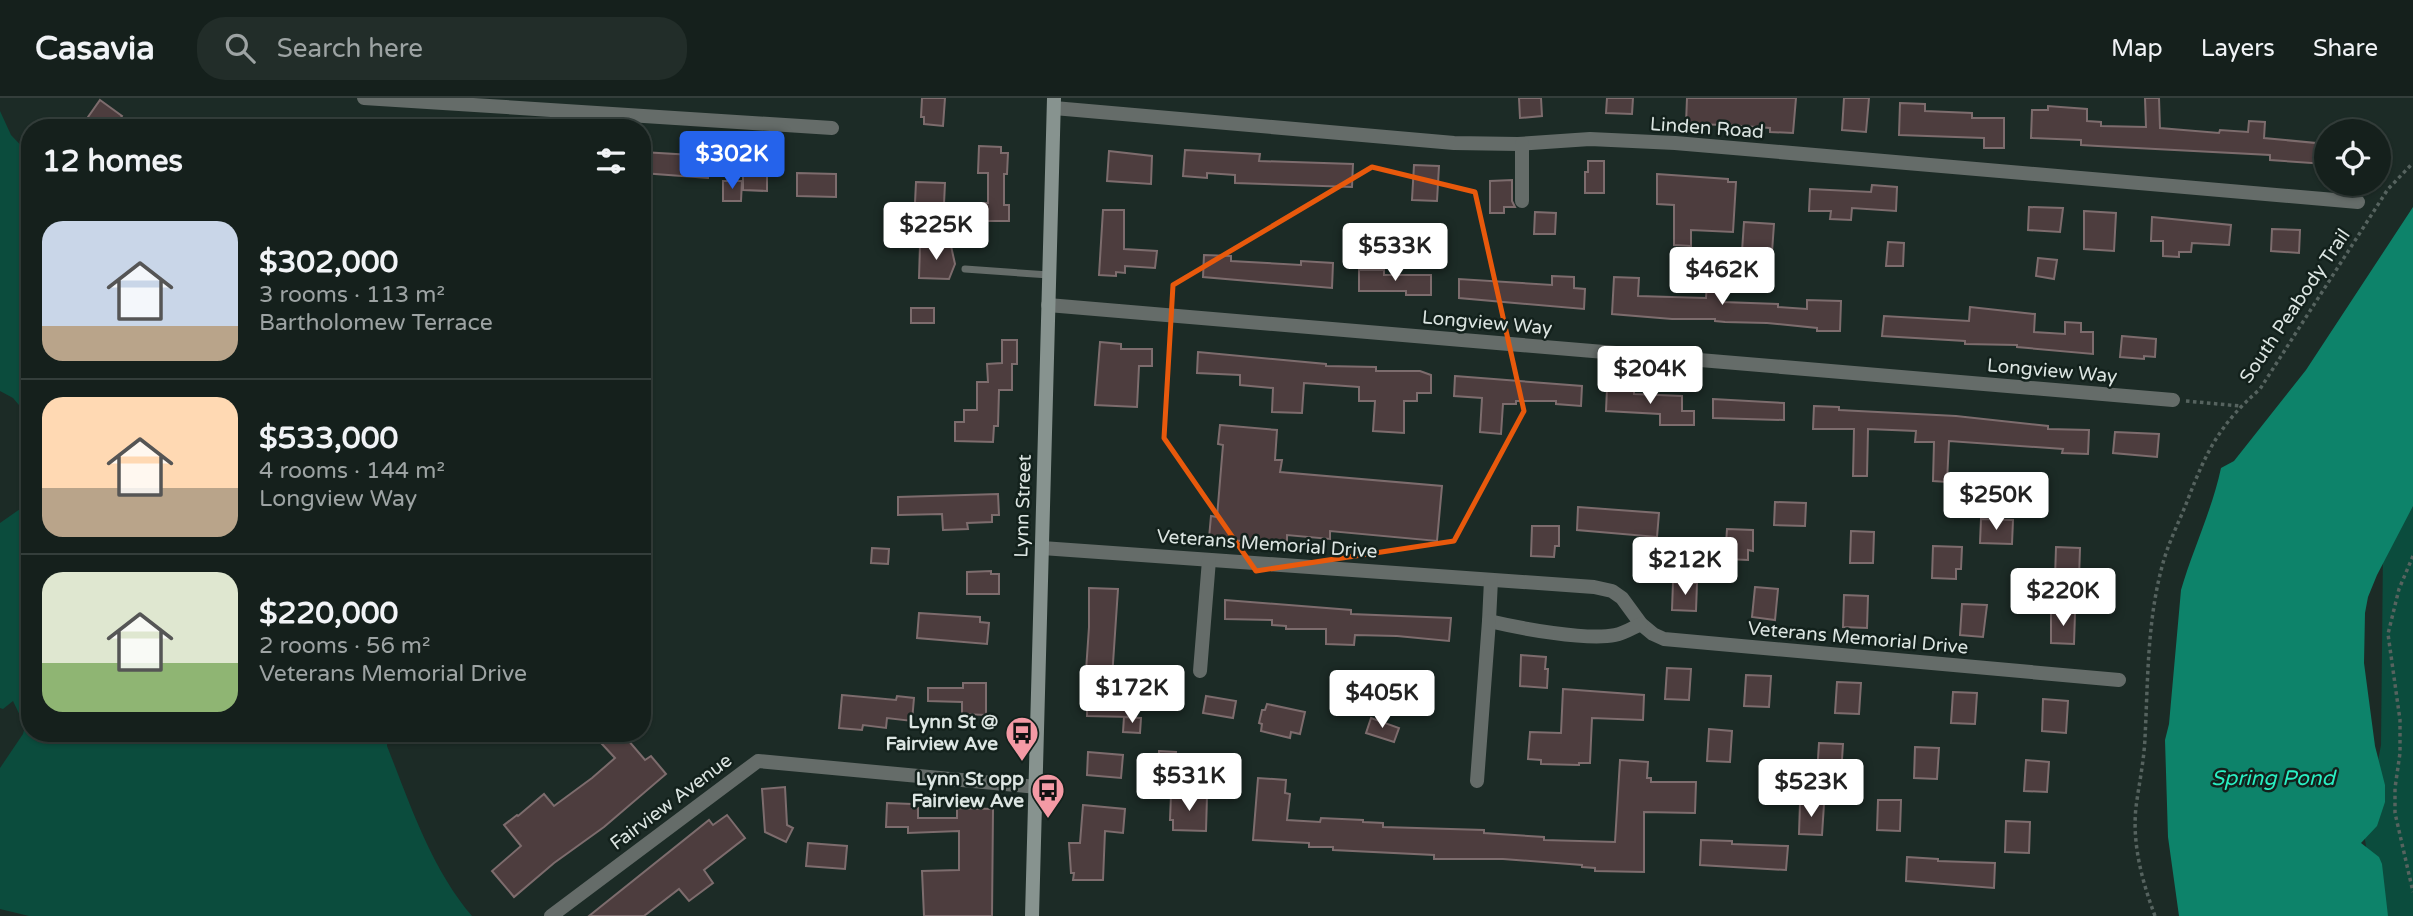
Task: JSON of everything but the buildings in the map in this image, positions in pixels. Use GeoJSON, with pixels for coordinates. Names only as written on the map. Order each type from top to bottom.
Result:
{"type":"FeatureCollection","features":[{"type":"Feature","properties":{"kind":"main road","name":"Lynn Street"},"geometry":{"type":"LineString","coordinates":[[1032,916],[1054,103]]}},
{"type":"Feature","properties":{"kind":"street"},"geometry":{"type":"LineString","coordinates":[[364,98],[832,128]]}},
{"type":"Feature","properties":{"kind":"street","name":"Linden Road"},"geometry":{"type":"LineString","coordinates":[[1054,103],[1419,141],[1522,144],[1590,139],[1675,143],[2358,202]]}},
{"type":"Feature","properties":{"kind":"street"},"geometry":{"type":"LineString","coordinates":[[1522,144],[1522,201]]}},
{"type":"Feature","properties":{"kind":"street","name":"Longview Way"},"geometry":{"type":"LineString","coordinates":[[1048,305],[2173,400]]}},
{"type":"Feature","properties":{"kind":"street","name":"Veterans Memorial Drive"},"geometry":{"type":"LineString","coordinates":[[1042,548],[1594,587],[1612,592],[1632,609],[1641,624],[1664,639],[2119,680]]}},
{"type":"Feature","properties":{"kind":"street"},"geometry":{"type":"LineString","coordinates":[[1200,671],[1209,559]]}},
{"type":"Feature","properties":{"kind":"street"},"geometry":{"type":"LineString","coordinates":[[1477,781],[1491,580]]}},
{"type":"Feature","properties":{"kind":"street"},"geometry":{"type":"LineString","coordinates":[[1489,621],[1594,636],[1616,635],[1641,624]]}},
{"type":"Feature","properties":{"kind":"street","name":"Fairview Avenue"},"geometry":{"type":"LineString","coordinates":[[551,916],[758,761],[1037,788]]}},
{"type":"Feature","properties":{"kind":"lane"},"geometry":{"type":"LineString","coordinates":[[965,269],[1049,275]]}},
{"type":"Feature","properties":{"kind":"path","name":"South Peabody Trail"},"geometry":{"type":"LineString","coordinates":[[2155,916],[2141,875],[2136,808],[2145,739],[2151,633],[2163,564],[2205,457],[2221,429],[2240,406],[2260,389],[2388,189],[2413,163]]}},
{"type":"Feature","properties":{"kind":"path"},"geometry":{"type":"LineString","coordinates":[[2173,400],[2240,406]]}},
{"type":"Feature","properties":{"kind":"path"},"geometry":{"type":"LineString","coordinates":[[2413,556],[2397,597],[2388,634],[2400,720],[2395,813],[2413,892]]}},
{"type":"Feature","properties":{"kind":"highlighted area"},"geometry":{"type":"Polygon","coordinates":[[[1372,167],[1475,192],[1524,411],[1454,541],[1256,571],[1164,438],[1173,285],[1372,167]]]}},
{"type":"Feature","properties":{"kind":"shaded area"},"geometry":{"type":"Polygon","coordinates":[[[0,111],[11,135],[21,146],[21,407],[13,398],[0,391],[0,111]]]}},
{"type":"Feature","properties":{"kind":"shaded area"},"geometry":{"type":"Polygon","coordinates":[[[2413,484],[2413,916],[2383,916],[2370,870],[2364,834],[2381,745],[2383,549],[2413,484]]]}},
{"type":"Feature","properties":{"kind":"shaded area"},"geometry":{"type":"Polygon","coordinates":[[[21,508],[21,718],[13,701],[3,709],[0,708],[0,523],[21,508]]]}},
{"type":"Feature","properties":{"kind":"shaded area"},"geometry":{"type":"Polygon","coordinates":[[[21,737],[21,742],[387,742],[413,813],[433,856],[472,916],[29,916],[0,909],[0,768],[21,737]]]}},
{"type":"Feature","properties":{"kind":"water","name":"Spring Pond"},"geometry":{"type":"Polygon","coordinates":[[[2413,207],[2413,506],[2377,575],[2365,613],[2364,663],[2375,746],[2385,785],[2385,802],[2377,826],[2361,843],[2379,857],[2382,864],[2388,916],[2179,916],[2168,837],[2165,740],[2169,724],[2181,590],[2221,468],[2234,461],[2306,370],[2413,207]]]}},
{"type":"Feature","properties":{"kind":"place","name":"Lynn St @ Fairview Ave"},"geometry":{"type":"Point","coordinates":[1022,763]}},
{"type":"Feature","properties":{"kind":"place","name":"Lynn St opp Fairview Ave"},"geometry":{"type":"Point","coordinates":[1048,820]}}]}
